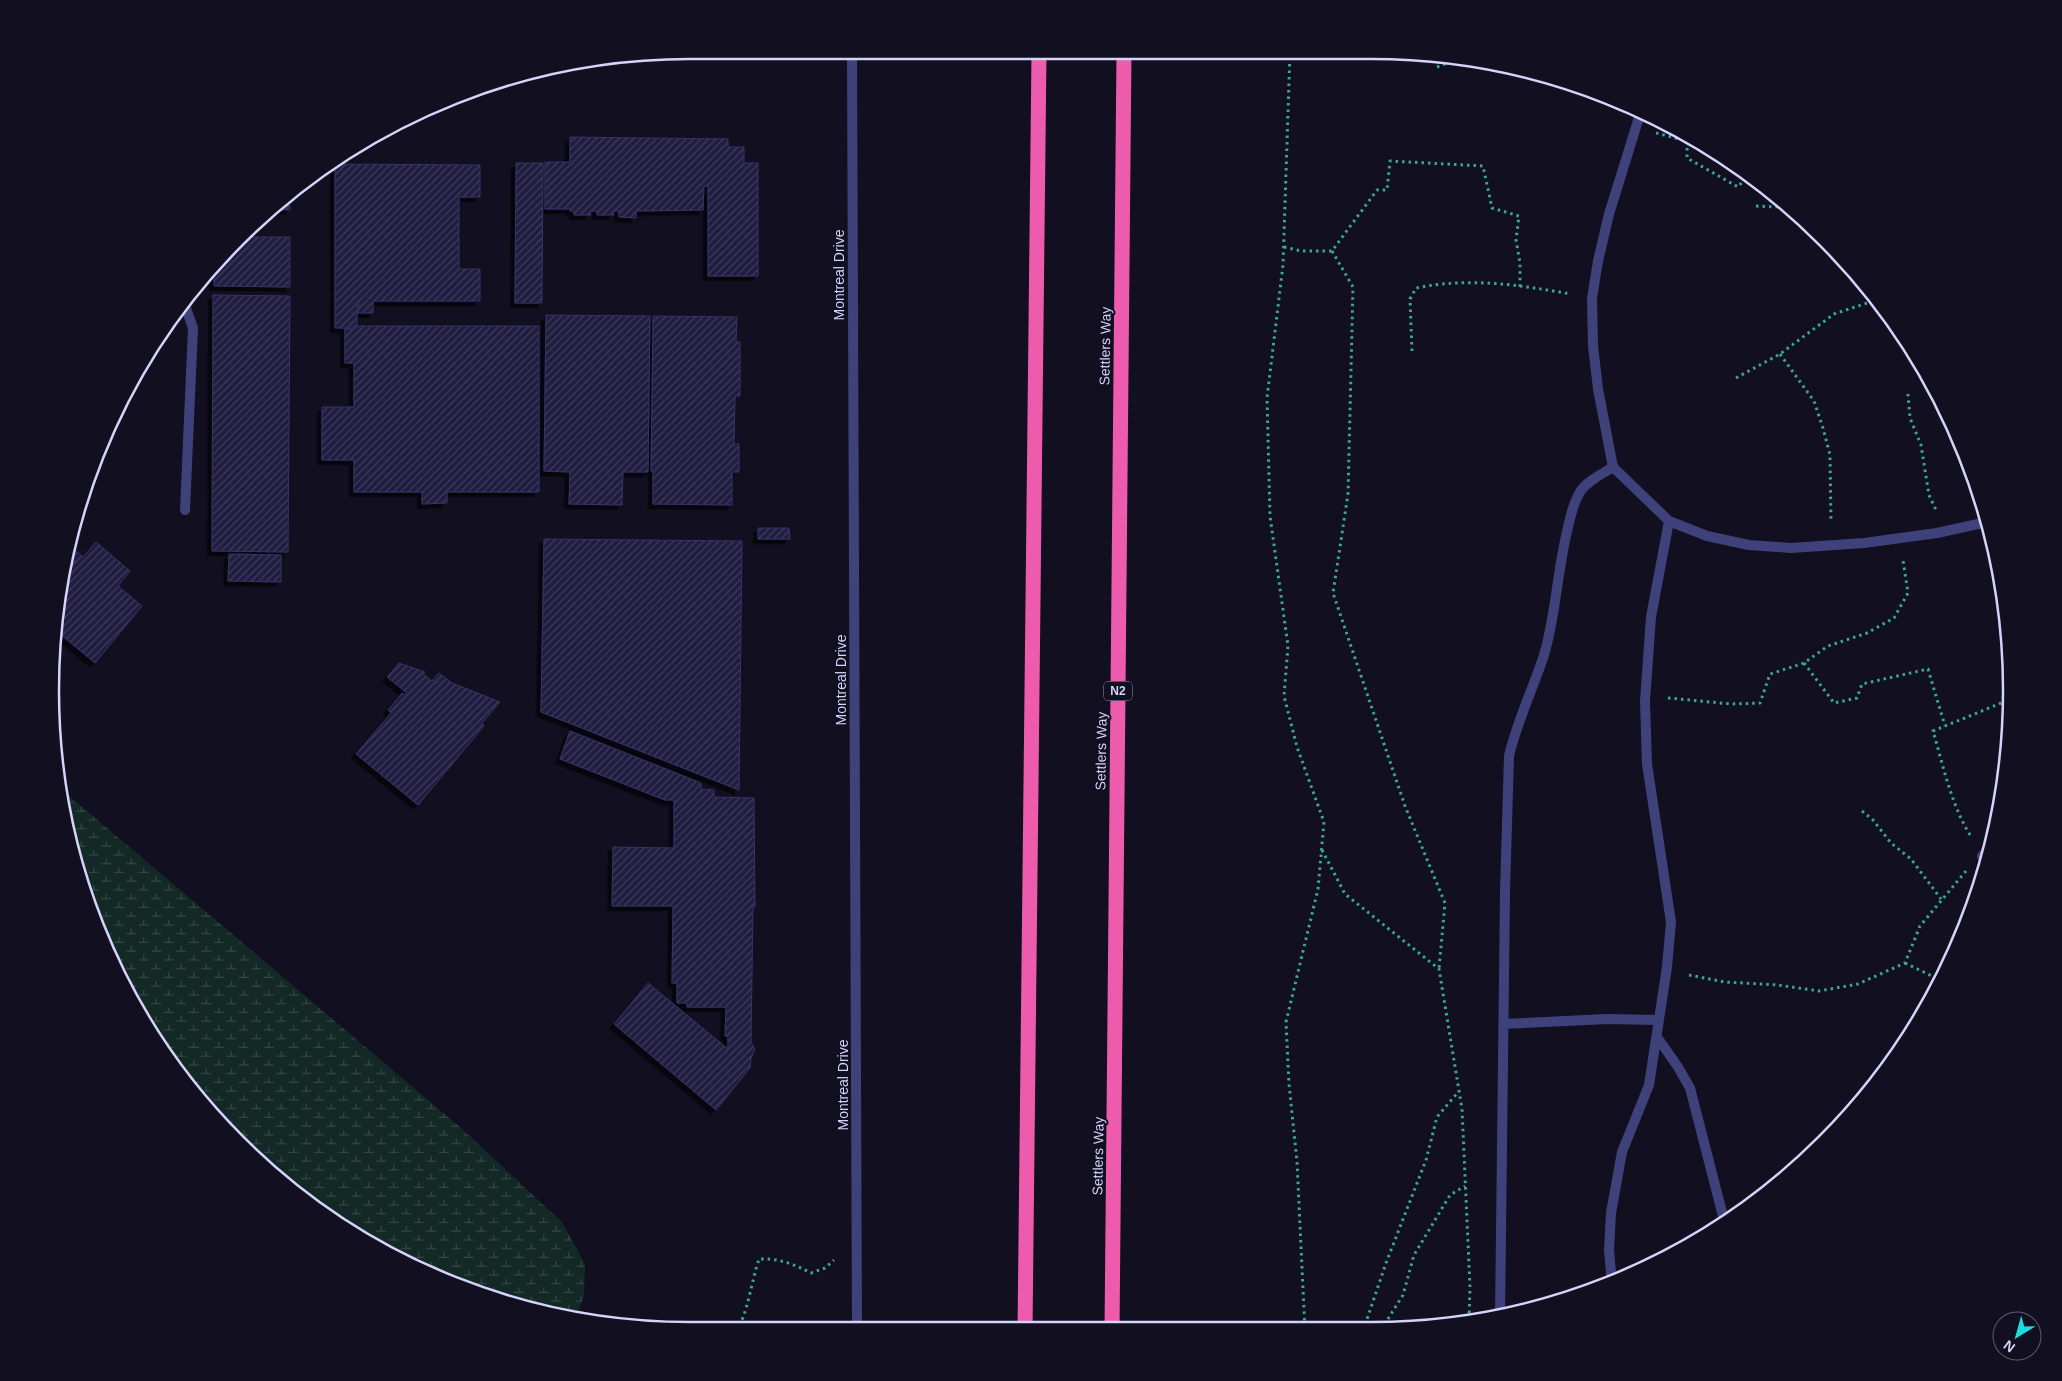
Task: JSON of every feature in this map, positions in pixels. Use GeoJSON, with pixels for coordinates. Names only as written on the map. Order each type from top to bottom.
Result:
{"type":"FeatureCollection","features":[{"type":"Feature","properties":{"kind":"highway"},"geometry":{"type":"LineString","coordinates":[[1025,1322],[1039,59]]}},
{"type":"Feature","properties":{"kind":"highway","name":"Settlers Way"},"geometry":{"type":"LineString","coordinates":[[1112,1322],[1124,59]]}},
{"type":"Feature","properties":{"kind":"street","name":"Montreal Drive"},"geometry":{"type":"LineString","coordinates":[[852,59],[857,1322]]}},
{"type":"Feature","properties":{"kind":"street"},"geometry":{"type":"LineString","coordinates":[[1639,119],[1609,214],[1592,298],[1593,346],[1598,389],[1613,467],[1669,521],[1707,536],[1749,545],[1791,548],[1900,540],[1981,523]]}},
{"type":"Feature","properties":{"kind":"street"},"geometry":{"type":"LineString","coordinates":[[185,510],[192,328],[186,310]]}},
{"type":"Feature","properties":{"kind":"street"},"geometry":{"type":"LineString","coordinates":[[1500,1309],[1503,1024],[1510,756],[1513,740],[1544,654],[1555,606],[1563,549],[1573,509],[1580,491],[1613,467]]}},
{"type":"Feature","properties":{"kind":"street"},"geometry":{"type":"LineString","coordinates":[[1611,1275],[1609,1250],[1611,1214],[1619,1165],[1649,1085],[1667,967],[1671,922],[1647,764],[1645,701],[1651,617],[1669,521]]}},
{"type":"Feature","properties":{"kind":"street"},"geometry":{"type":"LineString","coordinates":[[1503,1024],[1607,1019],[1659,1020]]}},
{"type":"Feature","properties":{"kind":"street"},"geometry":{"type":"LineString","coordinates":[[1657,1038],[1678,1067],[1690,1088],[1723,1215]]}},
{"type":"Feature","properties":{"kind":"path"},"geometry":{"type":"LineString","coordinates":[[1290,59],[1284,248],[1267,398],[1270,516],[1288,646],[1284,696],[1297,748],[1324,822],[1318,890],[1286,1022],[1289,1084],[1297,1162],[1305,1322]]}},
{"type":"Feature","properties":{"kind":"path"},"geometry":{"type":"LineString","coordinates":[[1437,67],[1446,63]]}},
{"type":"Feature","properties":{"kind":"path"},"geometry":{"type":"LineString","coordinates":[[1636,128],[1680,139]]}},
{"type":"Feature","properties":{"kind":"path"},"geometry":{"type":"LineString","coordinates":[[1687,143],[1687,158],[1738,187],[1744,180]]}},
{"type":"Feature","properties":{"kind":"path"},"geometry":{"type":"LineString","coordinates":[[1332,251],[1377,190],[1387,190],[1390,161],[1483,166],[1492,208],[1519,216],[1516,240],[1520,263],[1520,287]]}},
{"type":"Feature","properties":{"kind":"path"},"geometry":{"type":"LineString","coordinates":[[1756,206],[1777,207]]}},
{"type":"Feature","properties":{"kind":"path"},"geometry":{"type":"LineString","coordinates":[[1284,248],[1301,251],[1332,251]]}},
{"type":"Feature","properties":{"kind":"path"},"geometry":{"type":"LineString","coordinates":[[1332,251],[1353,287],[1348,494],[1333,593],[1405,806],[1445,903],[1439,969],[1462,1109],[1470,1288],[1469,1314]]}},
{"type":"Feature","properties":{"kind":"path"},"geometry":{"type":"LineString","coordinates":[[1412,351],[1410,299],[1416,288],[1444,282],[1472,281],[1592,298]]}},
{"type":"Feature","properties":{"kind":"path"},"geometry":{"type":"LineString","coordinates":[[1736,378],[1780,354],[1834,314],[1870,302]]}},
{"type":"Feature","properties":{"kind":"path"},"geometry":{"type":"LineString","coordinates":[[1780,354],[1814,400],[1830,455],[1831,520],[1834,545]]}},
{"type":"Feature","properties":{"kind":"path"},"geometry":{"type":"LineString","coordinates":[[1908,394],[1910,418],[1920,444],[1929,495],[1936,510],[1938,533]]}},
{"type":"Feature","properties":{"kind":"path"},"geometry":{"type":"LineString","coordinates":[[1645,701],[1663,697],[1730,704],[1760,703],[1770,674],[1804,663],[1828,646],[1867,633],[1894,618],[1908,593],[1900,540]]}},
{"type":"Feature","properties":{"kind":"path"},"geometry":{"type":"LineString","coordinates":[[1804,663],[1834,704],[1857,698],[1862,684],[1928,669],[1945,726]]}},
{"type":"Feature","properties":{"kind":"path"},"geometry":{"type":"LineString","coordinates":[[1983,851],[1964,826],[1944,770],[1933,731],[2003,702]]}},
{"type":"Feature","properties":{"kind":"path"},"geometry":{"type":"LineString","coordinates":[[1862,811],[1873,820],[1891,843],[1911,859],[1941,899]]}},
{"type":"Feature","properties":{"kind":"path"},"geometry":{"type":"LineString","coordinates":[[1322,849],[1345,894],[1439,969]]}},
{"type":"Feature","properties":{"kind":"path"},"geometry":{"type":"LineString","coordinates":[[1667,967],[1695,977],[1725,982],[1778,985],[1820,991],[1858,984],[1905,963],[1920,926],[1959,878],[1980,861]]}},
{"type":"Feature","properties":{"kind":"path"},"geometry":{"type":"LineString","coordinates":[[1905,963],[1934,977]]}},
{"type":"Feature","properties":{"kind":"path"},"geometry":{"type":"LineString","coordinates":[[1366,1322],[1386,1263],[1426,1160],[1437,1117],[1459,1090]]}},
{"type":"Feature","properties":{"kind":"path"},"geometry":{"type":"LineString","coordinates":[[1386,1322],[1403,1295],[1414,1256],[1445,1202],[1450,1195],[1465,1186]]}},
{"type":"Feature","properties":{"kind":"path"},"geometry":{"type":"LineString","coordinates":[[742,1322],[751,1282],[759,1259],[792,1263],[811,1273],[825,1268],[834,1260],[857,1259]]}},
{"type":"Feature","properties":{"kind":"green space"},"geometry":{"type":"Polygon","coordinates":[[[68,795],[461,1128],[562,1222],[585,1264],[584,1295],[579,1312],[567,1310],[487,1289],[411,1257],[375,1238],[306,1192],[244,1137],[189,1075],[143,1006],[124,970],[92,894],[80,854],[68,795]]]}},
{"type":"Feature","properties":{"kind":"building"},"geometry":{"type":"Polygon","coordinates":[[[570,137],[728,139],[728,147],[744,147],[744,163],[758,163],[758,276],[708,276],[708,186],[704,186],[703,210],[636,211],[636,218],[619,217],[619,211],[613,211],[614,215],[597,215],[597,211],[590,211],[591,215],[574,215],[574,211],[570,211],[570,209],[545,209],[545,162],[570,162],[570,137]]]}},
{"type":"Feature","properties":{"kind":"building"},"geometry":{"type":"Polygon","coordinates":[[[516,163],[543,163],[542,303],[515,303],[516,163]]]}},
{"type":"Feature","properties":{"kind":"building"},"geometry":{"type":"Polygon","coordinates":[[[342,164],[480,165],[480,197],[459,197],[459,269],[480,269],[480,301],[373,301],[373,313],[358,313],[359,301],[357,301],[357,326],[354,328],[335,328],[335,169],[342,164]]]}},
{"type":"Feature","properties":{"kind":"building"},"geometry":{"type":"Polygon","coordinates":[[[290,203],[290,210],[282,210],[290,203]]]}},
{"type":"Feature","properties":{"kind":"building"},"geometry":{"type":"Polygon","coordinates":[[[252,237],[290,237],[290,287],[214,286],[214,276],[252,237]]]}},
{"type":"Feature","properties":{"kind":"building"},"geometry":{"type":"Polygon","coordinates":[[[213,295],[290,296],[288,552],[212,551],[213,295]]]}},
{"type":"Feature","properties":{"kind":"building"},"geometry":{"type":"Polygon","coordinates":[[[546,315],[650,316],[648,472],[623,472],[622,505],[569,504],[570,472],[544,471],[546,315]]]}},
{"type":"Feature","properties":{"kind":"building"},"geometry":{"type":"Polygon","coordinates":[[[653,316],[737,317],[736,342],[740,342],[740,396],[735,396],[734,444],[739,444],[739,472],[732,472],[732,505],[653,504],[653,471],[651,471],[653,316]]]}},
{"type":"Feature","properties":{"kind":"building"},"geometry":{"type":"Polygon","coordinates":[[[354,326],[539,326],[539,492],[447,492],[447,503],[422,504],[422,492],[354,492],[354,460],[322,460],[322,407],[354,407],[354,363],[345,363],[345,329],[354,329],[354,326]]]}},
{"type":"Feature","properties":{"kind":"building"},"geometry":{"type":"Polygon","coordinates":[[[758,528],[789,528],[790,539],[758,539],[758,528]]]}},
{"type":"Feature","properties":{"kind":"building"},"geometry":{"type":"Polygon","coordinates":[[[544,539],[742,541],[739,790],[541,712],[544,539]]]}},
{"type":"Feature","properties":{"kind":"building"},"geometry":{"type":"Polygon","coordinates":[[[96,542],[130,571],[118,586],[142,606],[95,663],[61,635],[64,608],[75,550],[83,557],[96,542]]]}},
{"type":"Feature","properties":{"kind":"building"},"geometry":{"type":"Polygon","coordinates":[[[229,554],[281,555],[281,582],[228,581],[229,554]]]}},
{"type":"Feature","properties":{"kind":"building"},"geometry":{"type":"Polygon","coordinates":[[[399,663],[425,672],[423,674],[432,681],[439,673],[452,683],[500,702],[482,723],[484,726],[418,805],[356,754],[391,713],[388,710],[402,693],[405,695],[407,693],[387,677],[399,663]]]}},
{"type":"Feature","properties":{"kind":"building"},"geometry":{"type":"Polygon","coordinates":[[[570,731],[701,783],[701,789],[714,790],[714,797],[754,798],[755,907],[753,907],[751,1042],[755,1050],[751,1058],[750,1068],[716,1110],[614,1024],[648,983],[728,1049],[728,1036],[725,1036],[726,1007],[687,1007],[687,1003],[677,1003],[677,983],[672,983],[673,906],[612,906],[613,847],[674,848],[674,800],[665,800],[560,759],[570,731]]]}}]}
